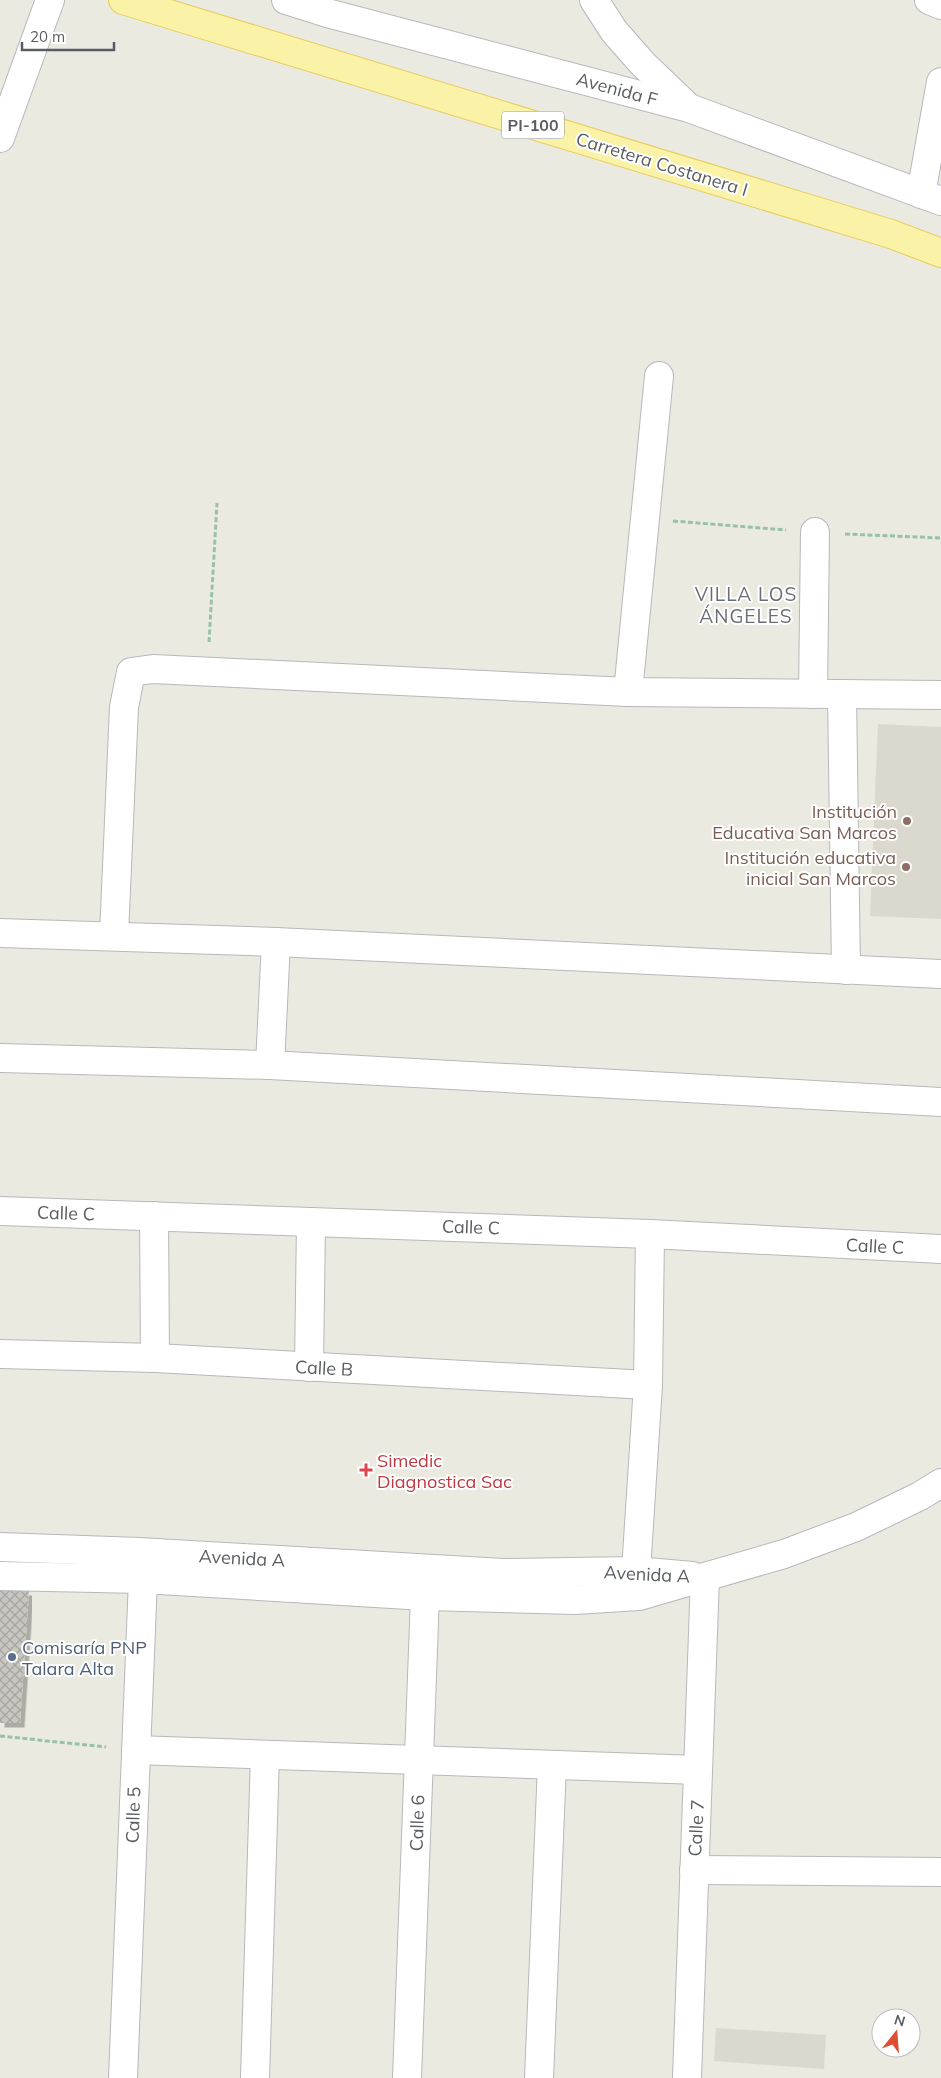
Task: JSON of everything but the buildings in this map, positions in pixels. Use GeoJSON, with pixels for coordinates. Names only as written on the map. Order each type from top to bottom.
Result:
{"type":"FeatureCollection","features":[{"type":"Feature","properties":{"kind":"main road","name":"Carretera Costanera I"},"geometry":{"type":"LineString","coordinates":[[123,0],[891,234],[941,253]]}},
{"type":"Feature","properties":{"kind":"street"},"geometry":{"type":"LineString","coordinates":[[0,138],[50,0]]}},
{"type":"Feature","properties":{"kind":"street","name":"Avenida F"},"geometry":{"type":"LineString","coordinates":[[286,0],[325,6],[690,108],[931,198]]}},
{"type":"Feature","properties":{"kind":"street"},"geometry":{"type":"LineString","coordinates":[[594,0],[614,31],[642,64],[690,108]]}},
{"type":"Feature","properties":{"kind":"street"},"geometry":{"type":"LineString","coordinates":[[929,0],[941,4]]}},
{"type":"Feature","properties":{"kind":"street"},"geometry":{"type":"LineString","coordinates":[[931,198],[941,82]]}},
{"type":"Feature","properties":{"kind":"street"},"geometry":{"type":"LineString","coordinates":[[628,692],[658,376]]}},
{"type":"Feature","properties":{"kind":"street"},"geometry":{"type":"LineString","coordinates":[[813,694],[815,532]]}},
{"type":"Feature","properties":{"kind":"street"},"geometry":{"type":"LineString","coordinates":[[114,935],[124,708],[132,672],[153,669],[628,692],[941,695]]}},
{"type":"Feature","properties":{"kind":"street"},"geometry":{"type":"LineString","coordinates":[[842,694],[846,970]]}},
{"type":"Feature","properties":{"kind":"street"},"geometry":{"type":"LineString","coordinates":[[0,933],[114,935],[276,942],[941,974]]}},
{"type":"Feature","properties":{"kind":"street"},"geometry":{"type":"LineString","coordinates":[[270,1065],[276,942]]}},
{"type":"Feature","properties":{"kind":"street"},"geometry":{"type":"LineString","coordinates":[[0,1058],[270,1065],[941,1102]]}},
{"type":"Feature","properties":{"kind":"street","name":"Calle C"},"geometry":{"type":"LineString","coordinates":[[0,1211],[650,1234],[941,1249]]}},
{"type":"Feature","properties":{"kind":"street"},"geometry":{"type":"LineString","coordinates":[[154,1216],[155,1358]]}},
{"type":"Feature","properties":{"kind":"street"},"geometry":{"type":"LineString","coordinates":[[309,1367],[311,1222]]}},
{"type":"Feature","properties":{"kind":"street"},"geometry":{"type":"LineString","coordinates":[[636,1571],[648,1385],[650,1234]]}},
{"type":"Feature","properties":{"kind":"street","name":"Calle B"},"geometry":{"type":"LineString","coordinates":[[0,1354],[155,1358],[648,1385]]}},
{"type":"Feature","properties":{"kind":"street"},"geometry":{"type":"LineString","coordinates":[[706,1577],[784,1554],[856,1527],[920,1496],[941,1483]]}},
{"type":"Feature","properties":{"kind":"street","name":"Avenida A"},"geometry":{"type":"LineString","coordinates":[[0,1547],[139,1552],[503,1573],[636,1571],[706,1577]]}},
{"type":"Feature","properties":{"kind":"street","name":"Calle 5"},"geometry":{"type":"LineString","coordinates":[[123,2078],[142,1579],[139,1552]]}},
{"type":"Feature","properties":{"kind":"street","name":"Calle 6"},"geometry":{"type":"LineString","coordinates":[[407,2078],[425,1596],[420,1569]]}},
{"type":"Feature","properties":{"kind":"street","name":"Avenida A"},"geometry":{"type":"LineString","coordinates":[[0,1576],[142,1579],[425,1596],[575,1600],[639,1596],[706,1577]]}},
{"type":"Feature","properties":{"kind":"street","name":"Calle 7"},"geometry":{"type":"LineString","coordinates":[[687,2078],[706,1577]]}},
{"type":"Feature","properties":{"kind":"street"},"geometry":{"type":"LineString","coordinates":[[136,1750],[698,1770]]}},
{"type":"Feature","properties":{"kind":"street"},"geometry":{"type":"LineString","coordinates":[[255,2078],[265,1755]]}},
{"type":"Feature","properties":{"kind":"street"},"geometry":{"type":"LineString","coordinates":[[539,2078],[552,1765]]}},
{"type":"Feature","properties":{"kind":"street"},"geometry":{"type":"LineString","coordinates":[[694,1870],[941,1872]]}},
{"type":"Feature","properties":{"kind":"path"},"geometry":{"type":"LineString","coordinates":[[208,672],[217,503]]}},
{"type":"Feature","properties":{"kind":"path"},"geometry":{"type":"LineString","coordinates":[[0,1736],[136,1750]]}},
{"type":"Feature","properties":{"kind":"shaded area","name":"Institución Educativa San Marcos"},"geometry":{"type":"Polygon","coordinates":[[[878,724],[941,727],[941,919],[870,916],[878,724]]]}},
{"type":"Feature","properties":{"kind":"shaded area"},"geometry":{"type":"Polygon","coordinates":[[[716,2028],[826,2035],[824,2069],[714,2061],[716,2028]]]}},
{"type":"Feature","properties":{"kind":"place","name":"Institución Educativa San Marcos"},"geometry":{"type":"Point","coordinates":[907,821]}},
{"type":"Feature","properties":{"kind":"place","name":"Institución educativa inicial San Marcos"},"geometry":{"type":"Point","coordinates":[906,867]}},
{"type":"Feature","properties":{"kind":"place","name":"Simedic Diagnostica Sac"},"geometry":{"type":"Point","coordinates":[366,1470]}},
{"type":"Feature","properties":{"kind":"place","name":"Comisaría PNP Talara Alta"},"geometry":{"type":"Point","coordinates":[12,1657]}},
{"type":"Feature","properties":{"kind":"district","name":"VILLA LOS ÁNGELES"},"geometry":{"type":"Point","coordinates":[746,605]}}]}
